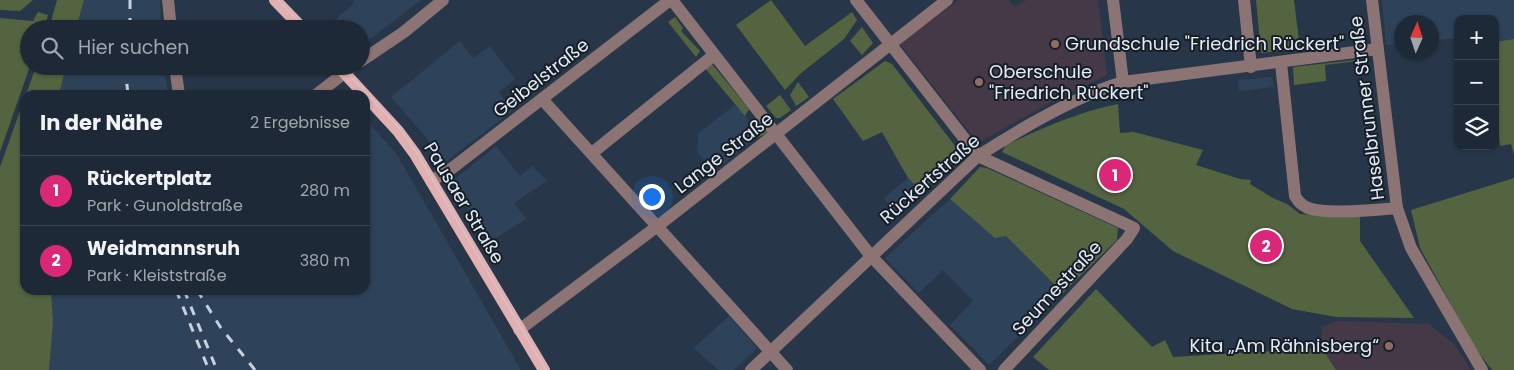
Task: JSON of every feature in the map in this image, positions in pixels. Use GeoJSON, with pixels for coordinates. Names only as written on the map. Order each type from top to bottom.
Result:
{"type":"FeatureCollection","features":[{"type":"Feature","properties":{"kind":"main road"},"geometry":{"type":"LineString","coordinates":[[276,0],[295,20]]}},
{"type":"Feature","properties":{"kind":"main road","name":"Pausaer Straße"},"geometry":{"type":"LineString","coordinates":[[351,75],[364,90]]}},
{"type":"Feature","properties":{"kind":"main road","name":"Pausaer Straße"},"geometry":{"type":"LineString","coordinates":[[370,98],[398,131],[432,181],[544,370]]}},
{"type":"Feature","properties":{"kind":"street"},"geometry":{"type":"LineString","coordinates":[[168,0],[169,20]]}},
{"type":"Feature","properties":{"kind":"street"},"geometry":{"type":"LineString","coordinates":[[370,55],[404,32],[443,0]]}},
{"type":"Feature","properties":{"kind":"street"},"geometry":{"type":"LineString","coordinates":[[671,0],[870,255],[980,370]]}},
{"type":"Feature","properties":{"kind":"street","name":"Geibelstraße"},"geometry":{"type":"LineString","coordinates":[[432,181],[451,169],[671,0]]}},
{"type":"Feature","properties":{"kind":"street"},"geometry":{"type":"LineString","coordinates":[[856,0],[978,156]]}},
{"type":"Feature","properties":{"kind":"street","name":"Lange Straße"},"geometry":{"type":"LineString","coordinates":[[519,330],[658,225],[947,0]]}},
{"type":"Feature","properties":{"kind":"street"},"geometry":{"type":"LineString","coordinates":[[1113,0],[1123,82]]}},
{"type":"Feature","properties":{"kind":"street"},"geometry":{"type":"LineString","coordinates":[[1244,0],[1251,67]]}},
{"type":"Feature","properties":{"kind":"street","name":"Haselbrunner Straße"},"geometry":{"type":"LineString","coordinates":[[1372,0],[1397,208],[1411,248],[1482,370]]}},
{"type":"Feature","properties":{"kind":"street","name":"Rückertstraße"},"geometry":{"type":"LineString","coordinates":[[751,370],[870,255],[978,156],[1011,135],[1083,98],[1123,82],[1378,50]]}},
{"type":"Feature","properties":{"kind":"street"},"geometry":{"type":"LineString","coordinates":[[592,153],[714,55]]}},
{"type":"Feature","properties":{"kind":"street"},"geometry":{"type":"LineString","coordinates":[[1281,63],[1295,196],[1298,203],[1307,208],[1369,211],[1397,208]]}},
{"type":"Feature","properties":{"kind":"street"},"geometry":{"type":"LineString","coordinates":[[176,75],[178,90]]}},
{"type":"Feature","properties":{"kind":"street"},"geometry":{"type":"LineString","coordinates":[[321,90],[337,75]]}},
{"type":"Feature","properties":{"kind":"street"},"geometry":{"type":"LineString","coordinates":[[542,99],[658,225],[787,370]]}},
{"type":"Feature","properties":{"kind":"street","name":"Seumestraße"},"geometry":{"type":"LineString","coordinates":[[978,156],[1134,228],[1127,239],[1004,370]]}},
{"type":"Feature","properties":{"kind":"shaded area"},"geometry":{"type":"Polygon","coordinates":[[[84,0],[160,0],[161,20],[78,20],[84,0]]]}},
{"type":"Feature","properties":{"kind":"shaded area"},"geometry":{"type":"Polygon","coordinates":[[[353,0],[421,0],[370,39],[370,20],[335,20],[354,3],[353,0]]]}},
{"type":"Feature","properties":{"kind":"shaded area"},"geometry":{"type":"Polygon","coordinates":[[[959,0],[1009,0],[1014,7],[1026,0],[1098,0],[1107,75],[1044,106],[978,143],[899,43],[959,0]]]}},
{"type":"Feature","properties":{"kind":"shaded area"},"geometry":{"type":"Polygon","coordinates":[[[1382,0],[1514,0],[1514,39],[1499,41],[1499,15],[1454,15],[1454,38],[1439,40],[1439,15],[1394,15],[1394,44],[1386,45],[1382,0]]]}},
{"type":"Feature","properties":{"kind":"shaded area"},"geometry":{"type":"Polygon","coordinates":[[[460,41],[473,58],[490,46],[515,79],[499,92],[512,111],[447,161],[439,159],[425,136],[391,97],[460,41]]]}},
{"type":"Feature","properties":{"kind":"shaded area"},"geometry":{"type":"Polygon","coordinates":[[[64,75],[165,75],[167,90],[60,90],[64,75]]]}},
{"type":"Feature","properties":{"kind":"shaded area"},"geometry":{"type":"Polygon","coordinates":[[[1272,77],[1274,87],[1239,91],[1238,80],[1272,77]]]}},
{"type":"Feature","properties":{"kind":"shaded area"},"geometry":{"type":"Polygon","coordinates":[[[736,104],[757,131],[756,138],[713,172],[697,151],[699,133],[736,104]]]}},
{"type":"Feature","properties":{"kind":"shaded area"},"geometry":{"type":"Polygon","coordinates":[[[370,124],[396,153],[521,370],[49,370],[52,323],[51,295],[370,295],[370,124]]]}},
{"type":"Feature","properties":{"kind":"shaded area"},"geometry":{"type":"Polygon","coordinates":[[[496,146],[520,176],[533,166],[547,181],[514,203],[526,219],[488,243],[452,181],[496,146]]]}},
{"type":"Feature","properties":{"kind":"shaded area"},"geometry":{"type":"Polygon","coordinates":[[[908,178],[921,191],[898,214],[884,198],[908,178]]]}},
{"type":"Feature","properties":{"kind":"shaded area"},"geometry":{"type":"Polygon","coordinates":[[[950,199],[995,237],[1006,236],[1063,293],[989,365],[950,325],[973,301],[943,270],[919,293],[885,258],[950,199]]]}},
{"type":"Feature","properties":{"kind":"shaded area"},"geometry":{"type":"Polygon","coordinates":[[[729,316],[757,348],[734,370],[718,370],[694,348],[729,316]]]}},
{"type":"Feature","properties":{"kind":"shaded area","name":"Kita „Am Rähnisberg“"},"geometry":{"type":"Polygon","coordinates":[[[1337,321],[1429,324],[1454,344],[1471,370],[1336,370],[1322,348],[1322,327],[1337,321]]]}},
{"type":"Feature","properties":{"kind":"green space"},"geometry":{"type":"Polygon","coordinates":[[[0,0],[33,0],[20,11],[0,10],[0,0]]]}},
{"type":"Feature","properties":{"kind":"green space"},"geometry":{"type":"Polygon","coordinates":[[[57,0],[84,0],[78,20],[51,20],[57,0]]]}},
{"type":"Feature","properties":{"kind":"green space"},"geometry":{"type":"Polygon","coordinates":[[[771,0],[805,46],[852,12],[857,20],[844,39],[800,74],[785,90],[736,25],[771,0]]]}},
{"type":"Feature","properties":{"kind":"green space"},"geometry":{"type":"Polygon","coordinates":[[[1256,0],[1294,0],[1300,49],[1261,53],[1256,0]]]}},
{"type":"Feature","properties":{"kind":"green space"},"geometry":{"type":"Polygon","coordinates":[[[38,12],[48,15],[47,20],[34,20],[38,12]]]}},
{"type":"Feature","properties":{"kind":"green space"},"geometry":{"type":"Polygon","coordinates":[[[675,17],[683,28],[681,31],[700,51],[696,57],[668,22],[675,17]]]}},
{"type":"Feature","properties":{"kind":"green space"},"geometry":{"type":"Polygon","coordinates":[[[0,18],[22,20],[20,20],[20,75],[27,75],[20,90],[0,152],[0,18]]]}},
{"type":"Feature","properties":{"kind":"green space"},"geometry":{"type":"Polygon","coordinates":[[[862,27],[873,43],[862,55],[850,41],[862,27]]]}},
{"type":"Feature","properties":{"kind":"green space"},"geometry":{"type":"Polygon","coordinates":[[[1514,39],[1514,155],[1511,144],[1500,146],[1499,41],[1514,39]]]}},
{"type":"Feature","properties":{"kind":"green space"},"geometry":{"type":"Polygon","coordinates":[[[1366,60],[1325,65],[1326,81],[1294,85],[1293,67],[1366,60]]]}},
{"type":"Feature","properties":{"kind":"green space"},"geometry":{"type":"Polygon","coordinates":[[[885,61],[892,64],[959,151],[958,158],[921,191],[908,178],[882,132],[863,141],[833,99],[885,61]]]}},
{"type":"Feature","properties":{"kind":"green space"},"geometry":{"type":"Polygon","coordinates":[[[712,64],[749,109],[745,116],[704,67],[712,64]]]}},
{"type":"Feature","properties":{"kind":"green space"},"geometry":{"type":"Polygon","coordinates":[[[33,75],[64,75],[60,90],[28,90],[33,75]]]}},
{"type":"Feature","properties":{"kind":"green space"},"geometry":{"type":"Polygon","coordinates":[[[798,82],[809,97],[796,106],[790,95],[798,82]]]}},
{"type":"Feature","properties":{"kind":"green space"},"geometry":{"type":"Polygon","coordinates":[[[780,95],[791,110],[780,118],[776,118],[766,106],[780,95]]]}},
{"type":"Feature","properties":{"kind":"green space"},"geometry":{"type":"Polygon","coordinates":[[[1118,104],[1120,133],[1134,132],[1203,150],[1196,165],[1240,179],[1251,180],[1250,184],[1287,204],[1300,214],[1360,217],[1360,241],[1414,318],[1336,317],[1292,309],[1173,251],[1124,209],[1002,152],[1006,145],[1047,127],[1089,111],[1118,104]]]}},
{"type":"Feature","properties":{"kind":"green space"},"geometry":{"type":"Polygon","coordinates":[[[20,111],[20,295],[51,295],[53,323],[49,370],[0,370],[0,167],[20,111]]]}},
{"type":"Feature","properties":{"kind":"green space"},"geometry":{"type":"Polygon","coordinates":[[[756,118],[768,134],[756,138],[757,131],[749,121],[756,118]]]}},
{"type":"Feature","properties":{"kind":"green space"},"geometry":{"type":"Polygon","coordinates":[[[980,167],[987,168],[1118,228],[1117,240],[1063,293],[1006,236],[995,238],[950,199],[980,167]]]}},
{"type":"Feature","properties":{"kind":"green space"},"geometry":{"type":"Polygon","coordinates":[[[1514,178],[1514,370],[1492,370],[1475,348],[1420,248],[1411,210],[1514,178]]]}},
{"type":"Feature","properties":{"kind":"green space"},"geometry":{"type":"Polygon","coordinates":[[[1096,289],[1152,347],[1165,340],[1173,357],[1322,348],[1336,370],[1049,370],[1033,357],[1096,289]]]}},
{"type":"Feature","properties":{"kind":"tram line"},"geometry":{"type":"LineString","coordinates":[[278,0],[297,20]]}},
{"type":"Feature","properties":{"kind":"tram line"},"geometry":{"type":"LineString","coordinates":[[349,75],[363,90]]}},
{"type":"Feature","properties":{"kind":"tram line"},"geometry":{"type":"LineString","coordinates":[[370,97],[400,129],[417,153],[546,370]]}},
{"type":"Feature","properties":{"kind":"railway"},"geometry":{"type":"LineString","coordinates":[[130,0],[130,20]]}},
{"type":"Feature","properties":{"kind":"railway"},"geometry":{"type":"LineString","coordinates":[[126,75],[127,90]]}},
{"type":"Feature","properties":{"kind":"railway"},"geometry":{"type":"LineString","coordinates":[[178,295],[209,370]]}},
{"type":"Feature","properties":{"kind":"railway"},"geometry":{"type":"LineString","coordinates":[[186,295],[217,370]]}},
{"type":"Feature","properties":{"kind":"railway"},"geometry":{"type":"LineString","coordinates":[[200,295],[221,328],[255,370]]}},
{"type":"Feature","properties":{"kind":"place","name":"Grundschule \"Friedrich Rückert\""},"geometry":{"type":"Point","coordinates":[1055,44]}},
{"type":"Feature","properties":{"kind":"place","name":"Oberschule \"Friedrich Rückert\""},"geometry":{"type":"Point","coordinates":[979,82]}},
{"type":"Feature","properties":{"kind":"place","name":"Rückertplatz"},"geometry":{"type":"Point","coordinates":[1115,175]}},
{"type":"Feature","properties":{"kind":"place","name":"Weidmannsruh"},"geometry":{"type":"Point","coordinates":[1266,246]}},
{"type":"Feature","properties":{"kind":"place","name":"Kita „Am Rähnisberg“"},"geometry":{"type":"Point","coordinates":[1389,346]}}]}
